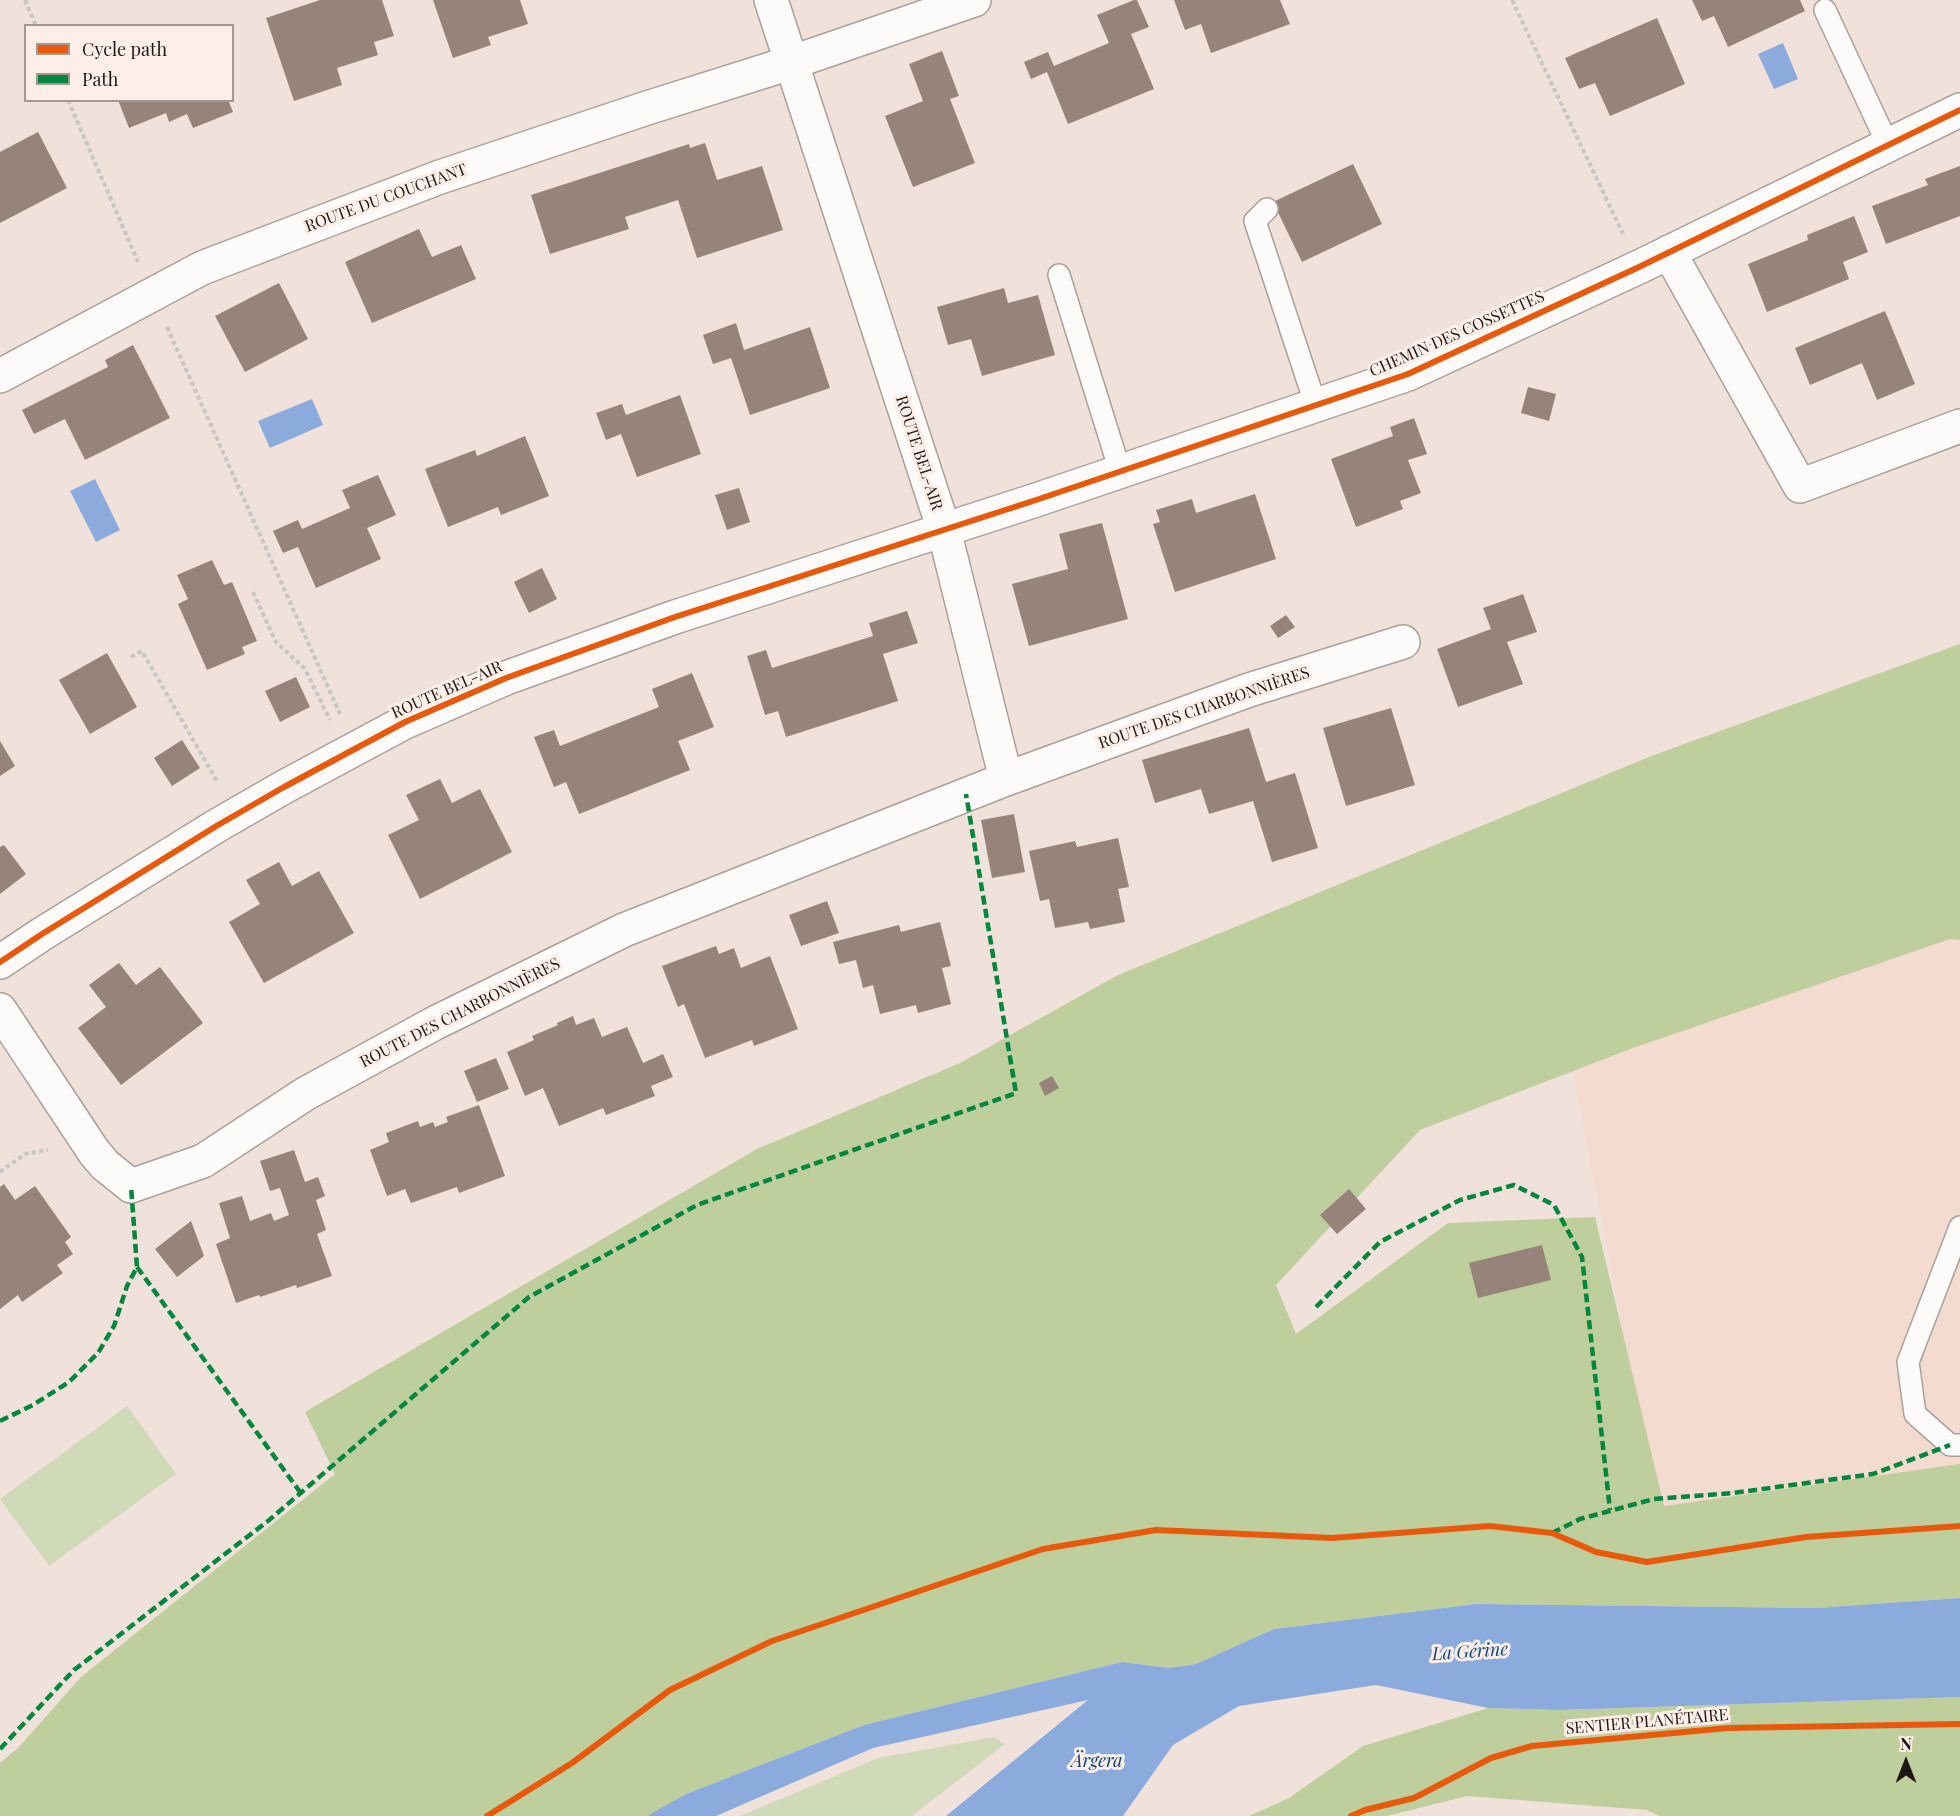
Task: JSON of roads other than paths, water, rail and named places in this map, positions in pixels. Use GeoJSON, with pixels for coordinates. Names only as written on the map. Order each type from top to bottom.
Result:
{"type":"FeatureCollection","features":[{"type":"Feature","properties":{"kind":"street","name":"ROUTE BEL-AIR"},"geometry":{"type":"LineString","coordinates":[[0,962],[218,825],[405,722],[506,678],[675,616],[944,530],[771,0]]}},
{"type":"Feature","properties":{"kind":"street","name":"ROUTE DU COUCHANT"},"geometry":{"type":"LineString","coordinates":[[0,376],[202,268],[440,177],[790,63],[956,3]]}},
{"type":"Feature","properties":{"kind":"street","name":"CHEMIN DES COSSETTES"},"geometry":{"type":"LineString","coordinates":[[944,530],[1408,374],[1639,267],[1960,110]]}},
{"type":"Feature","properties":{"kind":"street"},"geometry":{"type":"LineString","coordinates":[[1669,252],[1800,486],[1960,426]]}},
{"type":"Feature","properties":{"kind":"street"},"geometry":{"type":"LineString","coordinates":[[944,530],[1006,779]]}},
{"type":"Feature","properties":{"kind":"street","name":"ROUTE DES CHARBONNIÈRES"},"geometry":{"type":"LineString","coordinates":[[0,1010],[94,1152],[105,1165],[131,1186],[203,1161],[315,1089],[435,1023],[624,930],[1006,779],[1249,690],[1403,642]]}},
{"type":"Feature","properties":{"kind":"lane"},"geometry":{"type":"LineString","coordinates":[[1825,10],[1888,145]]}},
{"type":"Feature","properties":{"kind":"lane"},"geometry":{"type":"LineString","coordinates":[[1267,209],[1255,221],[1316,406]]}},
{"type":"Feature","properties":{"kind":"lane"},"geometry":{"type":"LineString","coordinates":[[1059,275],[1120,471]]}},
{"type":"Feature","properties":{"kind":"lane"},"geometry":{"type":"LineString","coordinates":[[1960,1227],[1908,1362],[1915,1414],[1950,1445],[1960,1445]]}},
{"type":"Feature","properties":{"kind":"water"},"geometry":{"type":"Polygon","coordinates":[[[1783,43],[1798,79],[1774,89],[1758,54],[1783,43]]]}},
{"type":"Feature","properties":{"kind":"water"},"geometry":{"type":"Polygon","coordinates":[[[312,399],[323,425],[270,448],[258,421],[312,399]]]}},
{"type":"Feature","properties":{"kind":"water"},"geometry":{"type":"Polygon","coordinates":[[[95,479],[120,530],[96,542],[70,491],[95,479]]]}},
{"type":"Feature","properties":{"kind":"water","name":"Ärgera"},"geometry":{"type":"Polygon","coordinates":[[[1960,1598],[1960,1697],[1560,1710],[1488,1708],[1376,1685],[1239,1706],[1173,1745],[1123,1816],[946,1816],[1088,1700],[873,1748],[716,1816],[647,1816],[686,1794],[864,1725],[1122,1662],[1169,1668],[1196,1664],[1274,1629],[1476,1604],[1816,1608],[1960,1598]]]}},
{"type":"Feature","properties":{"kind":"water label","name":"La Gérine"},"geometry":{"type":"Point","coordinates":[1470,1652]}}]}
